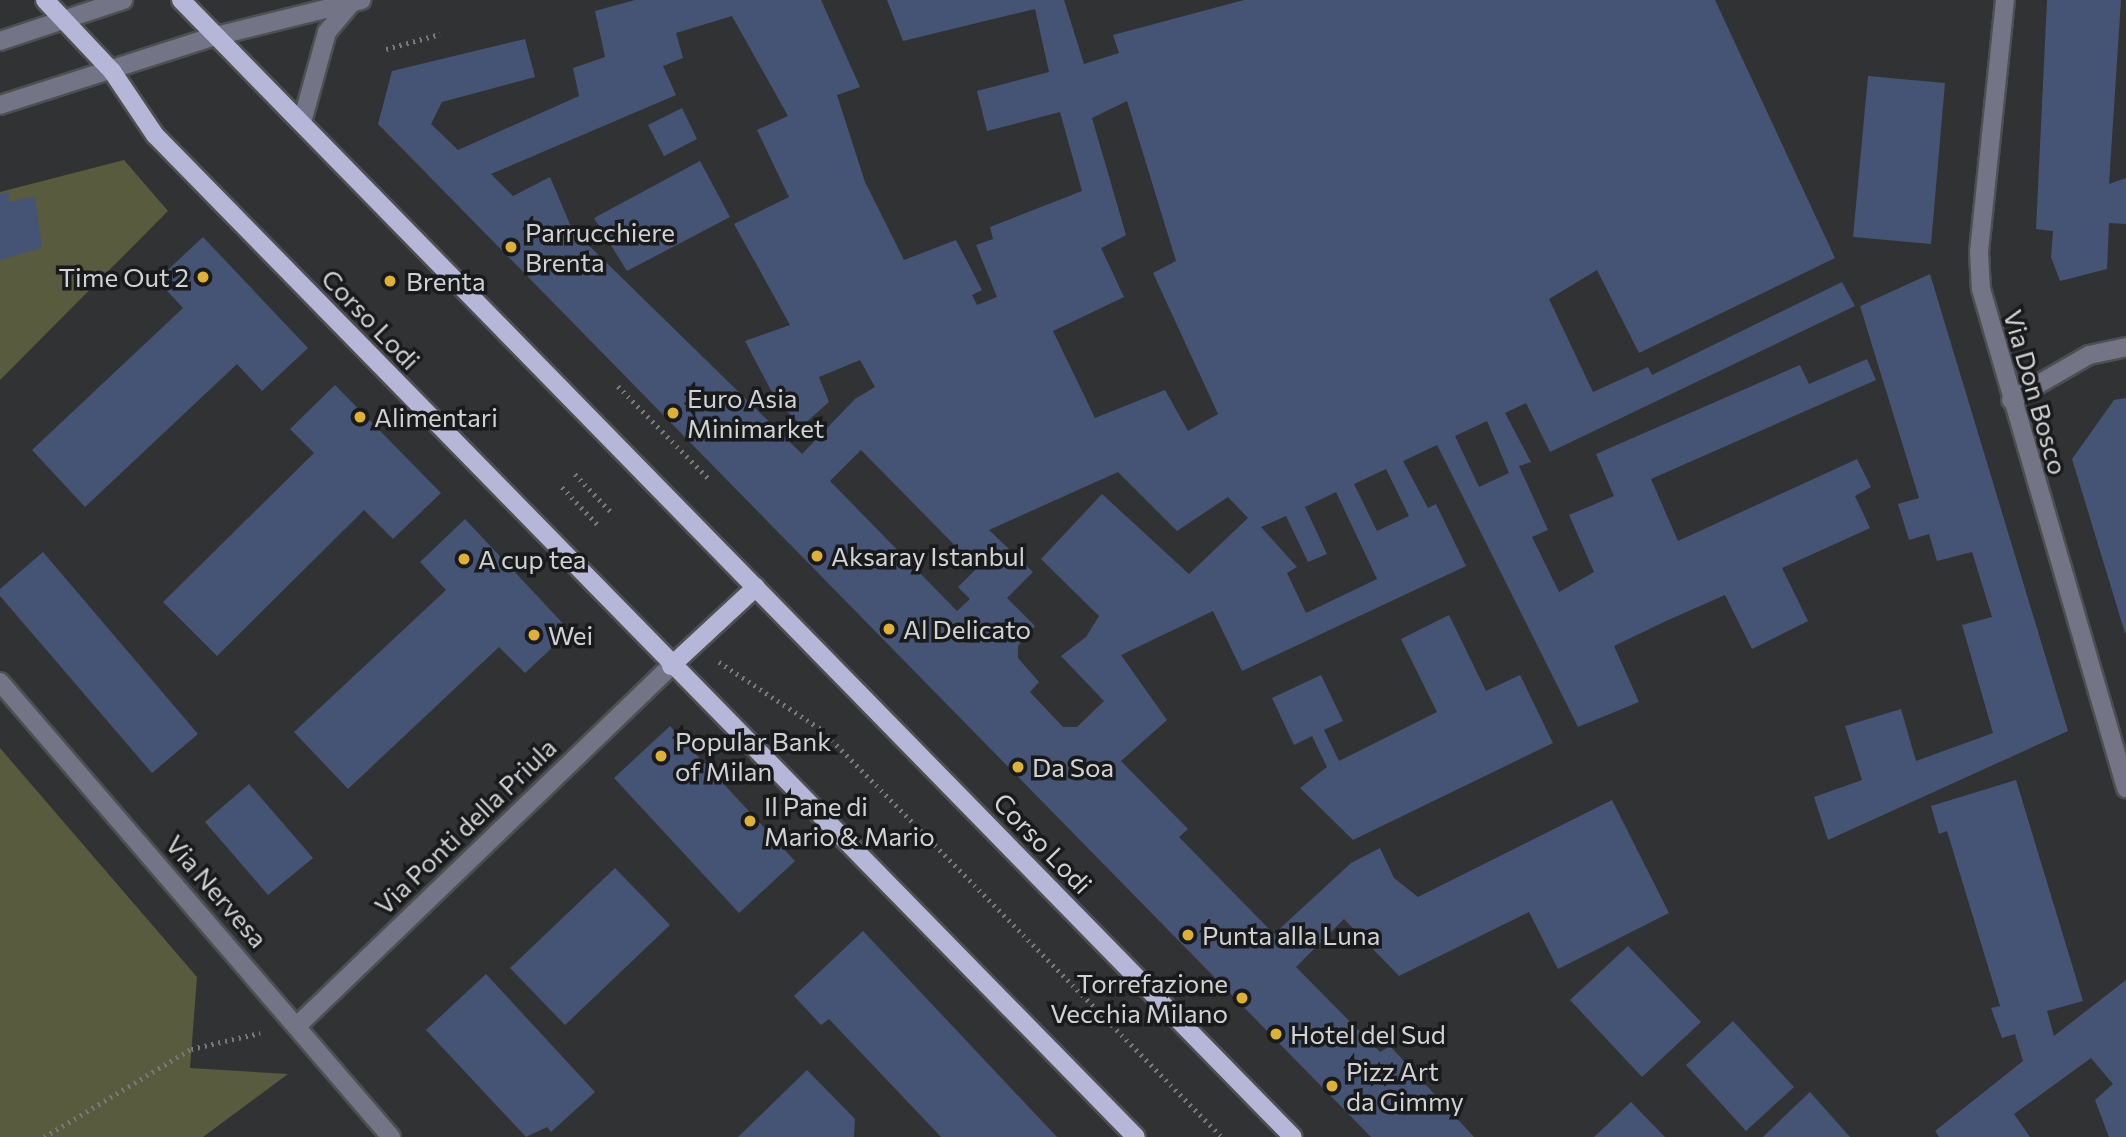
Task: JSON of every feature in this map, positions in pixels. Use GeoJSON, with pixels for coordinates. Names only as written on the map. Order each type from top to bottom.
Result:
{"type":"FeatureCollection","features":[{"type":"Feature","properties":{"kind":"main road","name":"Corso Lodi"},"geometry":{"type":"LineString","coordinates":[[45,0],[112,71],[155,135],[671,666],[1136,1137]]}},
{"type":"Feature","properties":{"kind":"main road","name":"Corso Lodi"},"geometry":{"type":"LineString","coordinates":[[181,0],[212,37],[302,122],[1293,1137]]}},
{"type":"Feature","properties":{"kind":"main road"},"geometry":{"type":"LineString","coordinates":[[671,666],[756,586]]}},
{"type":"Feature","properties":{"kind":"street"},"geometry":{"type":"LineString","coordinates":[[0,41],[123,0]]}},
{"type":"Feature","properties":{"kind":"street","name":"Via Don Bosco"},"geometry":{"type":"LineString","coordinates":[[2005,0],[1979,264],[2011,400],[2126,788]]}},
{"type":"Feature","properties":{"kind":"street"},"geometry":{"type":"LineString","coordinates":[[0,105],[212,37],[357,1]]}},
{"type":"Feature","properties":{"kind":"street"},"geometry":{"type":"LineString","coordinates":[[302,122],[327,32],[357,1]]}},
{"type":"Feature","properties":{"kind":"street"},"geometry":{"type":"LineString","coordinates":[[2011,400],[2089,355],[2126,347]]}},
{"type":"Feature","properties":{"kind":"street","name":"Via Ponti della Priula"},"geometry":{"type":"LineString","coordinates":[[298,1025],[671,666]]}},
{"type":"Feature","properties":{"kind":"street","name":"Via Nervesa"},"geometry":{"type":"LineString","coordinates":[[0,682],[298,1025],[391,1137]]}},
{"type":"Feature","properties":{"kind":"path"},"geometry":{"type":"LineString","coordinates":[[386,49],[440,34]]}},
{"type":"Feature","properties":{"kind":"path"},"geometry":{"type":"LineString","coordinates":[[618,386],[710,480]]}},
{"type":"Feature","properties":{"kind":"path"},"geometry":{"type":"LineString","coordinates":[[575,474],[613,514]]}},
{"type":"Feature","properties":{"kind":"path"},"geometry":{"type":"LineString","coordinates":[[562,487],[600,527]]}},
{"type":"Feature","properties":{"kind":"path"},"geometry":{"type":"LineString","coordinates":[[715,660],[822,730],[1222,1137]]}},
{"type":"Feature","properties":{"kind":"path"},"geometry":{"type":"LineString","coordinates":[[44,1137],[191,1049],[260,1033]]}},
{"type":"Feature","properties":{"kind":"green space"},"geometry":{"type":"Polygon","coordinates":[[[124,160],[168,211],[0,380],[0,192],[124,160]]]}},
{"type":"Feature","properties":{"kind":"green space"},"geometry":{"type":"Polygon","coordinates":[[[0,748],[197,977],[190,1068],[288,1074],[203,1137],[0,1137],[0,748]]]}},
{"type":"Feature","properties":{"kind":"building"},"geometry":{"type":"Polygon","coordinates":[[[635,0],[821,0],[860,87],[837,95],[865,182],[904,260],[956,240],[982,290],[972,295],[977,305],[997,297],[976,245],[993,239],[990,227],[1082,191],[1060,112],[987,131],[977,91],[1049,72],[1035,9],[903,41],[887,0],[1064,0],[1084,64],[1119,53],[1113,35],[1244,0],[1715,0],[1835,258],[1639,353],[1597,270],[1549,299],[1593,392],[1648,367],[1652,375],[1842,282],[1855,306],[1550,452],[1526,403],[1505,413],[1531,462],[1519,466],[1548,530],[1532,537],[1559,592],[1594,572],[1569,515],[1614,496],[1596,454],[1800,365],[1809,384],[1867,359],[1876,380],[1651,479],[1678,541],[1857,459],[1871,487],[1855,496],[1870,528],[1782,568],[1808,621],[1752,649],[1725,595],[1666,621],[1614,646],[1639,702],[1578,727],[1437,445],[1403,461],[1428,508],[1436,504],[1466,566],[1242,671],[1213,611],[1121,655],[1167,720],[1121,761],[1188,829],[1179,837],[1274,934],[1351,863],[1380,848],[1394,878],[1418,897],[1612,800],[1669,913],[1558,969],[1529,912],[1399,976],[1344,919],[1296,967],[1380,1052],[1390,1046],[1474,1137],[1371,1137],[378,124],[392,71],[525,39],[535,77],[442,102],[431,124],[458,150],[579,96],[573,68],[605,57],[595,11],[635,0]],[[732,16],[676,33],[683,58],[663,66],[676,95],[491,174],[513,196],[550,177],[572,229],[802,454],[855,399],[875,387],[860,360],[819,377],[829,402],[802,426],[776,400],[745,341],[790,325],[734,224],[789,197],[757,130],[788,116],[732,16]],[[1127,101],[1092,118],[1126,235],[1101,248],[1124,297],[1053,331],[1095,418],[1165,390],[1188,431],[1218,414],[1153,273],[1176,261],[1127,101]],[[1487,421],[1455,436],[1479,487],[1509,473],[1487,421]],[[861,450],[830,481],[957,611],[970,599],[958,587],[977,568],[861,450]],[[1386,469],[1354,484],[1377,531],[1409,516],[1386,469]],[[1118,472],[989,530],[1033,572],[1007,598],[1035,626],[1018,646],[1018,658],[1039,682],[1030,692],[1063,727],[1077,727],[1104,701],[1061,656],[1086,637],[1099,616],[1041,559],[1102,494],[1189,574],[1248,518],[1228,497],[1177,531],[1118,472]],[[1336,492],[1305,507],[1327,554],[1308,562],[1286,516],[1261,527],[1297,567],[1287,573],[1306,613],[1377,579],[1336,492]]]}},
{"type":"Feature","properties":{"kind":"building"},"geometry":{"type":"Polygon","coordinates":[[[2047,0],[2121,0],[2109,184],[2126,178],[2126,224],[2109,223],[2107,269],[2060,281],[2051,257],[2053,231],[2036,229],[2047,0]]]}},
{"type":"Feature","properties":{"kind":"building"},"geometry":{"type":"Polygon","coordinates":[[[1868,76],[1945,83],[1931,244],[1853,237],[1868,76]]]}},
{"type":"Feature","properties":{"kind":"building"},"geometry":{"type":"Polygon","coordinates":[[[682,108],[697,139],[664,156],[648,125],[682,108]]]}},
{"type":"Feature","properties":{"kind":"building"},"geometry":{"type":"Polygon","coordinates":[[[700,161],[730,217],[627,271],[594,218],[700,161]]]}},
{"type":"Feature","properties":{"kind":"building"},"geometry":{"type":"Polygon","coordinates":[[[8,192],[10,202],[35,196],[42,248],[0,260],[0,194],[8,192]]]}},
{"type":"Feature","properties":{"kind":"building"},"geometry":{"type":"Polygon","coordinates":[[[203,237],[308,348],[262,391],[237,364],[85,507],[32,450],[183,308],[157,280],[203,237]]]}},
{"type":"Feature","properties":{"kind":"building"},"geometry":{"type":"Polygon","coordinates":[[[1930,274],[2068,731],[1828,840],[1814,797],[1862,780],[1845,726],[1901,709],[1916,761],[1993,733],[1962,625],[1992,617],[1972,552],[1937,561],[1929,534],[1909,540],[1898,504],[1919,498],[1860,306],[1930,274]]]}},
{"type":"Feature","properties":{"kind":"building"},"geometry":{"type":"Polygon","coordinates":[[[335,385],[441,493],[393,539],[364,510],[217,656],[163,602],[314,453],[290,429],[335,385]]]}},
{"type":"Feature","properties":{"kind":"building"},"geometry":{"type":"Polygon","coordinates":[[[2126,398],[2125,633],[2072,459],[2114,400],[2126,398]]]}},
{"type":"Feature","properties":{"kind":"building"},"geometry":{"type":"Polygon","coordinates":[[[465,519],[570,631],[525,673],[499,647],[348,789],[294,732],[446,590],[420,562],[465,519]]]}},
{"type":"Feature","properties":{"kind":"building"},"geometry":{"type":"Polygon","coordinates":[[[43,552],[198,734],[152,773],[0,596],[0,589],[43,552]]]}},
{"type":"Feature","properties":{"kind":"building"},"geometry":{"type":"Polygon","coordinates":[[[1449,615],[1486,691],[1520,675],[1553,743],[1353,840],[1300,788],[1327,767],[1312,736],[1294,745],[1272,698],[1321,675],[1343,721],[1324,730],[1339,761],[1437,712],[1401,639],[1449,615]]]}},
{"type":"Feature","properties":{"kind":"building"},"geometry":{"type":"Polygon","coordinates":[[[670,726],[795,861],[739,913],[614,778],[670,726]]]}},
{"type":"Feature","properties":{"kind":"building"},"geometry":{"type":"Polygon","coordinates":[[[2016,780],[2083,1001],[2047,1011],[2054,1036],[2126,980],[2126,1137],[2109,1137],[2095,1100],[2113,1084],[2091,1058],[2014,1114],[2030,1137],[1939,1137],[1935,1131],[2023,1061],[2015,1034],[2002,1038],[1991,1008],[2000,1006],[1947,831],[1939,834],[1931,806],[2016,780]]]}},
{"type":"Feature","properties":{"kind":"building"},"geometry":{"type":"Polygon","coordinates":[[[249,784],[313,858],[268,895],[205,822],[249,784]]]}},
{"type":"Feature","properties":{"kind":"building"},"geometry":{"type":"Polygon","coordinates":[[[615,868],[670,925],[565,1025],[510,968],[615,868]]]}},
{"type":"Feature","properties":{"kind":"building"},"geometry":{"type":"Polygon","coordinates":[[[863,931],[1057,1137],[941,1137],[829,1019],[821,1025],[794,996],[863,931]]]}},
{"type":"Feature","properties":{"kind":"building"},"geometry":{"type":"Polygon","coordinates":[[[1628,946],[1701,1022],[1642,1077],[1570,1000],[1628,946]]]}},
{"type":"Feature","properties":{"kind":"building"},"geometry":{"type":"Polygon","coordinates":[[[486,974],[595,1092],[551,1132],[547,1127],[526,1137],[426,1030],[486,974]]]}},
{"type":"Feature","properties":{"kind":"building"},"geometry":{"type":"Polygon","coordinates":[[[1733,1021],[1794,1087],[1746,1131],[1686,1065],[1733,1021]]]}},
{"type":"Feature","properties":{"kind":"building"},"geometry":{"type":"Polygon","coordinates":[[[807,1070],[855,1119],[854,1137],[738,1137],[807,1070]]]}},
{"type":"Feature","properties":{"kind":"building"},"geometry":{"type":"Polygon","coordinates":[[[1810,1092],[1850,1137],[1763,1137],[1795,1106],[1810,1092]]]}},
{"type":"Feature","properties":{"kind":"building"},"geometry":{"type":"Polygon","coordinates":[[[1631,1102],[1665,1137],[1594,1137],[1631,1102]]]}},
{"type":"Feature","properties":{"kind":"place","name":"Parrucchiere Brenta"},"geometry":{"type":"Point","coordinates":[511,247]}},
{"type":"Feature","properties":{"kind":"place","name":"Time Out 2"},"geometry":{"type":"Point","coordinates":[203,277]}},
{"type":"Feature","properties":{"kind":"place","name":"Brenta"},"geometry":{"type":"Point","coordinates":[390,281]}},
{"type":"Feature","properties":{"kind":"place","name":"Euro Asia Minimarket"},"geometry":{"type":"Point","coordinates":[673,413]}},
{"type":"Feature","properties":{"kind":"place","name":"Alimentari"},"geometry":{"type":"Point","coordinates":[360,417]}},
{"type":"Feature","properties":{"kind":"place","name":"Aksaray Istanbul"},"geometry":{"type":"Point","coordinates":[817,556]}},
{"type":"Feature","properties":{"kind":"place","name":"A cup tea"},"geometry":{"type":"Point","coordinates":[464,559]}},
{"type":"Feature","properties":{"kind":"place","name":"Al Delicato"},"geometry":{"type":"Point","coordinates":[889,629]}},
{"type":"Feature","properties":{"kind":"place","name":"Wei"},"geometry":{"type":"Point","coordinates":[534,635]}},
{"type":"Feature","properties":{"kind":"place","name":"Popular Bank of Milan"},"geometry":{"type":"Point","coordinates":[661,756]}},
{"type":"Feature","properties":{"kind":"place","name":"Da Soa"},"geometry":{"type":"Point","coordinates":[1018,767]}},
{"type":"Feature","properties":{"kind":"place","name":"Il Pane di Mario & Mario"},"geometry":{"type":"Point","coordinates":[750,821]}},
{"type":"Feature","properties":{"kind":"place","name":"Punta alla Luna"},"geometry":{"type":"Point","coordinates":[1188,935]}},
{"type":"Feature","properties":{"kind":"place","name":"Torrefazione Vecchia Milano"},"geometry":{"type":"Point","coordinates":[1242,998]}},
{"type":"Feature","properties":{"kind":"place","name":"Hotel del Sud"},"geometry":{"type":"Point","coordinates":[1276,1034]}},
{"type":"Feature","properties":{"kind":"place","name":"Pizz Art da Gimmy"},"geometry":{"type":"Point","coordinates":[1332,1086]}}]}
